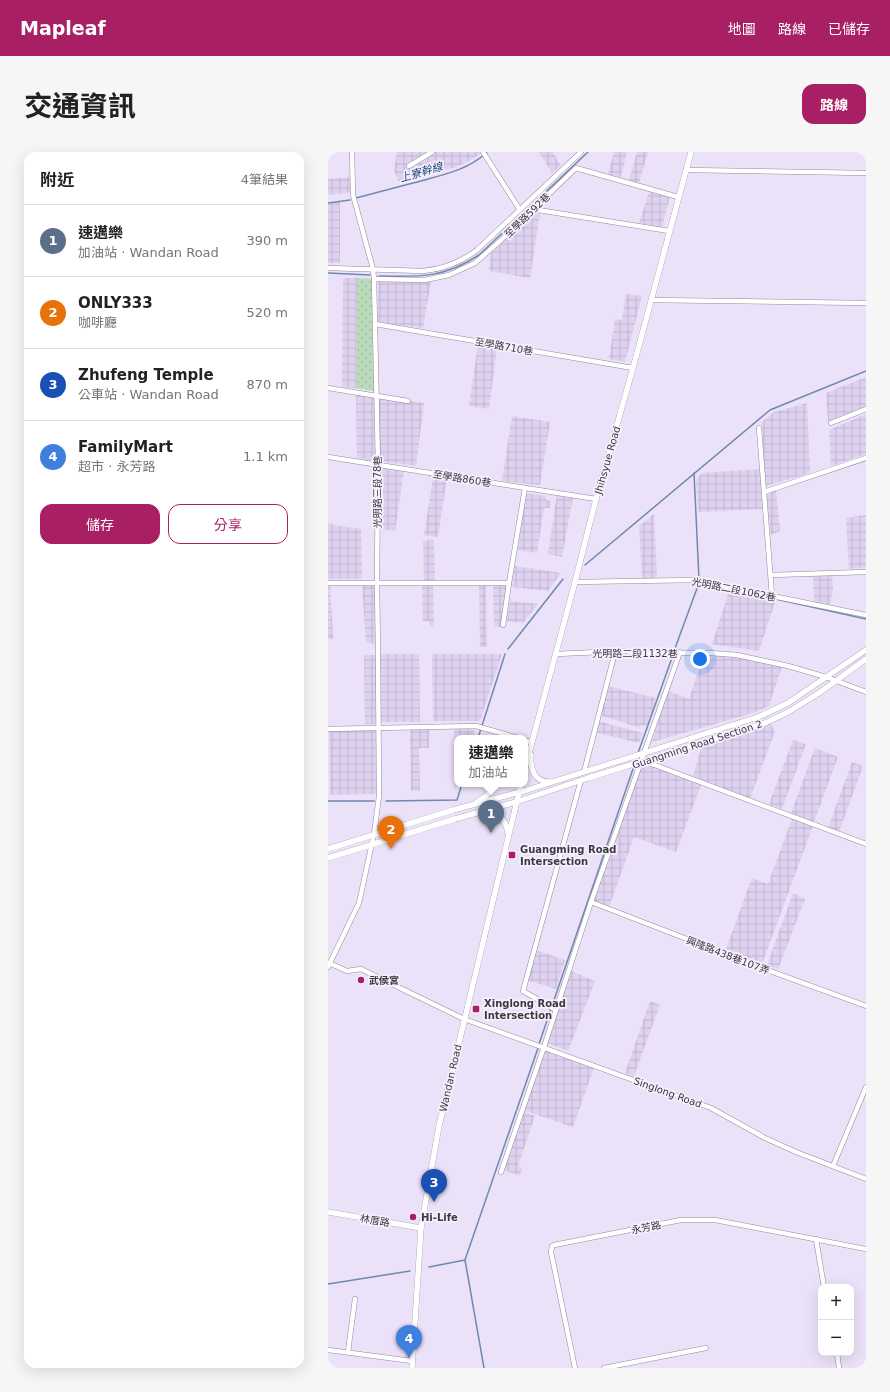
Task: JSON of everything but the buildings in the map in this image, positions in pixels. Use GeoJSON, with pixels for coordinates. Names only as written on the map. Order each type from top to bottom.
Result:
{"type":"FeatureCollection","features":[{"type":"Feature","properties":{"kind":"street","name":"光明路三段78巷"},"geometry":{"type":"LineString","coordinates":[[329,965],[358,908],[374,834],[379,796],[377,583],[378,464],[374,279],[373,269],[353,194],[352,152]]}},
{"type":"Feature","properties":{"kind":"street"},"geometry":{"type":"LineString","coordinates":[[409,166],[432,152]]}},
{"type":"Feature","properties":{"kind":"street"},"geometry":{"type":"LineString","coordinates":[[328,268],[423,272],[435,270],[465,259],[477,250],[581,152]]}},
{"type":"Feature","properties":{"kind":"street","name":"Jhihsyue Road"},"geometry":{"type":"LineString","coordinates":[[528,757],[576,582],[596,499],[691,152]]}},
{"type":"Feature","properties":{"kind":"street"},"geometry":{"type":"LineString","coordinates":[[484,154],[520,210]]}},
{"type":"Feature","properties":{"kind":"street","name":"至學路592巷"},"geometry":{"type":"LineString","coordinates":[[374,279],[424,280],[449,275],[475,263],[576,168],[678,197]]}},
{"type":"Feature","properties":{"kind":"street"},"geometry":{"type":"LineString","coordinates":[[686,170],[866,173]]}},
{"type":"Feature","properties":{"kind":"street"},"geometry":{"type":"LineString","coordinates":[[532,209],[669,231]]}},
{"type":"Feature","properties":{"kind":"street"},"geometry":{"type":"LineString","coordinates":[[651,300],[866,303]]}},
{"type":"Feature","properties":{"kind":"street","name":"至學路710巷"},"geometry":{"type":"LineString","coordinates":[[375,324],[633,368]]}},
{"type":"Feature","properties":{"kind":"street"},"geometry":{"type":"LineString","coordinates":[[328,388],[408,401]]}},
{"type":"Feature","properties":{"kind":"street"},"geometry":{"type":"LineString","coordinates":[[831,423],[866,409]]}},
{"type":"Feature","properties":{"kind":"street"},"geometry":{"type":"LineString","coordinates":[[759,428],[772,596]]}},
{"type":"Feature","properties":{"kind":"street","name":"至學路860巷"},"geometry":{"type":"LineString","coordinates":[[328,457],[596,499]]}},
{"type":"Feature","properties":{"kind":"street"},"geometry":{"type":"LineString","coordinates":[[764,492],[866,458]]}},
{"type":"Feature","properties":{"kind":"street"},"geometry":{"type":"LineString","coordinates":[[504,625],[509,583],[525,488]]}},
{"type":"Feature","properties":{"kind":"street"},"geometry":{"type":"LineString","coordinates":[[771,575],[866,572]]}},
{"type":"Feature","properties":{"kind":"street","name":"光明路二段1062巷"},"geometry":{"type":"LineString","coordinates":[[576,582],[694,580],[866,615]]}},
{"type":"Feature","properties":{"kind":"street"},"geometry":{"type":"LineString","coordinates":[[328,584],[509,583]]}},
{"type":"Feature","properties":{"kind":"street","name":"Guangming Road Section 2"},"geometry":{"type":"LineString","coordinates":[[328,849],[584,772],[643,758],[763,724],[788,712],[866,650]]}},
{"type":"Feature","properties":{"kind":"street"},"geometry":{"type":"LineString","coordinates":[[584,772],[615,652]]}},
{"type":"Feature","properties":{"kind":"street"},"geometry":{"type":"LineString","coordinates":[[501,1172],[553,1008],[680,652]]}},
{"type":"Feature","properties":{"kind":"street","name":"光明路二段1132巷"},"geometry":{"type":"LineString","coordinates":[[556,654],[680,652],[737,655],[782,664],[831,679],[866,692]]}},
{"type":"Feature","properties":{"kind":"street","name":"Guangming Road Section 2"},"geometry":{"type":"LineString","coordinates":[[328,858],[516,802],[758,717],[788,703],[866,659]]}},
{"type":"Feature","properties":{"kind":"street"},"geometry":{"type":"LineString","coordinates":[[328,729],[476,726],[509,735]]}},
{"type":"Feature","properties":{"kind":"street"},"geometry":{"type":"LineString","coordinates":[[528,741],[532,742]]}},
{"type":"Feature","properties":{"kind":"street"},"geometry":{"type":"LineString","coordinates":[[528,747],[532,742]]}},
{"type":"Feature","properties":{"kind":"street"},"geometry":{"type":"LineString","coordinates":[[532,742],[531,769],[535,776],[541,780],[552,782]]}},
{"type":"Feature","properties":{"kind":"street"},"geometry":{"type":"LineString","coordinates":[[643,758],[866,844]]}},
{"type":"Feature","properties":{"kind":"street"},"geometry":{"type":"LineString","coordinates":[[553,1008],[523,990],[581,780]]}},
{"type":"Feature","properties":{"kind":"street"},"geometry":{"type":"LineString","coordinates":[[473,805],[487,795],[494,787]]}},
{"type":"Feature","properties":{"kind":"street"},"geometry":{"type":"LineString","coordinates":[[518,793],[519,787]]}},
{"type":"Feature","properties":{"kind":"street","name":"Wandan Road"},"geometry":{"type":"LineString","coordinates":[[412,1368],[421,1228],[439,1126],[518,793]]}},
{"type":"Feature","properties":{"kind":"street"},"geometry":{"type":"LineString","coordinates":[[477,813],[487,812],[496,814],[504,819],[507,827],[508,838]]}},
{"type":"Feature","properties":{"kind":"street","name":"興隆路438巷107弄"},"geometry":{"type":"LineString","coordinates":[[591,902],[866,1006]]}},
{"type":"Feature","properties":{"kind":"street","name":"Singlong Road"},"geometry":{"type":"LineString","coordinates":[[329,965],[347,971],[361,969],[464,1019],[711,1108],[765,1138],[866,1179]]}},
{"type":"Feature","properties":{"kind":"street"},"geometry":{"type":"LineString","coordinates":[[833,1166],[866,1087]]}},
{"type":"Feature","properties":{"kind":"street","name":"林厝路"},"geometry":{"type":"LineString","coordinates":[[328,1212],[421,1228]]}},
{"type":"Feature","properties":{"kind":"street","name":"永芳路"},"geometry":{"type":"LineString","coordinates":[[575,1368],[551,1252],[552,1246],[681,1220],[715,1220],[816,1239]]}},
{"type":"Feature","properties":{"kind":"street"},"geometry":{"type":"LineString","coordinates":[[824,1284],[816,1239],[866,1249]]}},
{"type":"Feature","properties":{"kind":"street"},"geometry":{"type":"LineString","coordinates":[[348,1352],[355,1299]]}},
{"type":"Feature","properties":{"kind":"street"},"geometry":{"type":"LineString","coordinates":[[604,1368],[706,1348]]}},
{"type":"Feature","properties":{"kind":"street"},"geometry":{"type":"LineString","coordinates":[[328,1350],[412,1361]]}},
{"type":"Feature","properties":{"kind":"street"},"geometry":{"type":"LineString","coordinates":[[837,1356],[839,1368]]}},
{"type":"Feature","properties":{"kind":"shaded area"},"geometry":{"type":"Polygon","coordinates":[[[397,152],[483,152],[456,167],[399,182],[394,170],[397,152]]]}},
{"type":"Feature","properties":{"kind":"shaded area"},"geometry":{"type":"Polygon","coordinates":[[[539,152],[553,152],[561,166],[552,173],[539,152]]]}},
{"type":"Feature","properties":{"kind":"shaded area"},"geometry":{"type":"Polygon","coordinates":[[[614,152],[627,152],[621,177],[608,174],[614,152]]]}},
{"type":"Feature","properties":{"kind":"shaded area"},"geometry":{"type":"Polygon","coordinates":[[[637,152],[648,152],[639,183],[629,180],[637,152]]]}},
{"type":"Feature","properties":{"kind":"shaded area"},"geometry":{"type":"Polygon","coordinates":[[[351,177],[352,192],[328,195],[328,179],[351,177]]]}},
{"type":"Feature","properties":{"kind":"shaded area"},"geometry":{"type":"Polygon","coordinates":[[[649,192],[670,197],[662,227],[639,223],[649,192]]]}},
{"type":"Feature","properties":{"kind":"shaded area"},"geometry":{"type":"Polygon","coordinates":[[[340,202],[340,263],[328,263],[328,204],[340,202]]]}},
{"type":"Feature","properties":{"kind":"shaded area"},"geometry":{"type":"Polygon","coordinates":[[[531,213],[540,213],[530,278],[489,271],[491,253],[531,213]]]}},
{"type":"Feature","properties":{"kind":"shaded area"},"geometry":{"type":"Polygon","coordinates":[[[343,278],[357,278],[356,388],[342,387],[343,278]]]}},
{"type":"Feature","properties":{"kind":"shaded area"},"geometry":{"type":"Polygon","coordinates":[[[378,280],[431,282],[423,328],[378,322],[378,280]]]}},
{"type":"Feature","properties":{"kind":"shaded area"},"geometry":{"type":"Polygon","coordinates":[[[626,294],[642,296],[625,362],[609,359],[615,319],[622,320],[626,294]]]}},
{"type":"Feature","properties":{"kind":"shaded area"},"geometry":{"type":"Polygon","coordinates":[[[478,344],[497,347],[489,409],[469,406],[478,344]]]}},
{"type":"Feature","properties":{"kind":"shaded area"},"geometry":{"type":"Polygon","coordinates":[[[866,377],[866,406],[828,421],[826,393],[866,377]]]}},
{"type":"Feature","properties":{"kind":"shaded area"},"geometry":{"type":"Polygon","coordinates":[[[356,394],[374,396],[375,461],[357,458],[356,394]]]}},
{"type":"Feature","properties":{"kind":"shaded area"},"geometry":{"type":"Polygon","coordinates":[[[378,396],[424,403],[416,466],[378,461],[378,396]]]}},
{"type":"Feature","properties":{"kind":"shaded area"},"geometry":{"type":"Polygon","coordinates":[[[807,403],[810,473],[765,486],[762,422],[774,412],[807,403]]]}},
{"type":"Feature","properties":{"kind":"shaded area"},"geometry":{"type":"Polygon","coordinates":[[[866,414],[866,454],[831,466],[829,430],[866,414]]]}},
{"type":"Feature","properties":{"kind":"shaded area"},"geometry":{"type":"Polygon","coordinates":[[[512,416],[550,422],[540,485],[502,481],[512,416]]]}},
{"type":"Feature","properties":{"kind":"shaded area"},"geometry":{"type":"Polygon","coordinates":[[[384,467],[404,470],[395,531],[380,529],[380,471],[384,467]]]}},
{"type":"Feature","properties":{"kind":"shaded area"},"geometry":{"type":"Polygon","coordinates":[[[761,469],[763,509],[698,512],[696,480],[702,473],[761,469]]]}},
{"type":"Feature","properties":{"kind":"shaded area"},"geometry":{"type":"Polygon","coordinates":[[[430,474],[447,477],[438,537],[424,535],[433,478],[429,477],[430,474]]]}},
{"type":"Feature","properties":{"kind":"shaded area"},"geometry":{"type":"Polygon","coordinates":[[[776,490],[780,531],[771,535],[766,492],[776,490]]]}},
{"type":"Feature","properties":{"kind":"shaded area"},"geometry":{"type":"Polygon","coordinates":[[[526,493],[546,496],[546,500],[551,501],[550,508],[544,508],[537,553],[518,550],[526,493]]]}},
{"type":"Feature","properties":{"kind":"shaded area"},"geometry":{"type":"Polygon","coordinates":[[[557,494],[573,497],[562,557],[548,554],[557,494]]]}},
{"type":"Feature","properties":{"kind":"shaded area"},"geometry":{"type":"Polygon","coordinates":[[[654,514],[657,578],[642,579],[639,526],[654,514]]]}},
{"type":"Feature","properties":{"kind":"shaded area"},"geometry":{"type":"Polygon","coordinates":[[[866,515],[866,567],[849,569],[846,518],[866,515]]]}},
{"type":"Feature","properties":{"kind":"shaded area"},"geometry":{"type":"Polygon","coordinates":[[[328,524],[361,529],[362,579],[328,579],[328,524]]]}},
{"type":"Feature","properties":{"kind":"shaded area"},"geometry":{"type":"Polygon","coordinates":[[[434,540],[435,580],[424,580],[423,541],[434,540]]]}},
{"type":"Feature","properties":{"kind":"shaded area"},"geometry":{"type":"Polygon","coordinates":[[[515,566],[561,573],[548,591],[512,587],[515,566]]]}},
{"type":"Feature","properties":{"kind":"shaded area"},"geometry":{"type":"Polygon","coordinates":[[[813,575],[832,575],[833,589],[830,604],[814,602],[813,575]]]}},
{"type":"Feature","properties":{"kind":"shaded area"},"geometry":{"type":"Polygon","coordinates":[[[422,583],[433,583],[434,627],[430,627],[429,621],[423,621],[422,583]]]}},
{"type":"Feature","properties":{"kind":"shaded area"},"geometry":{"type":"Polygon","coordinates":[[[479,583],[486,583],[487,647],[480,647],[479,583]]]}},
{"type":"Feature","properties":{"kind":"shaded area"},"geometry":{"type":"Polygon","coordinates":[[[328,584],[330,584],[333,639],[328,639],[328,584]]]}},
{"type":"Feature","properties":{"kind":"shaded area"},"geometry":{"type":"Polygon","coordinates":[[[362,584],[376,585],[375,644],[366,642],[362,584]]]}},
{"type":"Feature","properties":{"kind":"shaded area"},"geometry":{"type":"Polygon","coordinates":[[[508,584],[502,627],[494,627],[493,585],[508,584]]]}},
{"type":"Feature","properties":{"kind":"shaded area"},"geometry":{"type":"Polygon","coordinates":[[[729,591],[775,602],[759,651],[712,644],[729,591]]]}},
{"type":"Feature","properties":{"kind":"shaded area"},"geometry":{"type":"Polygon","coordinates":[[[510,601],[538,604],[523,623],[507,621],[510,601]]]}},
{"type":"Feature","properties":{"kind":"shaded area"},"geometry":{"type":"Polygon","coordinates":[[[380,654],[419,654],[420,722],[381,722],[380,654]]]}},
{"type":"Feature","properties":{"kind":"shaded area"},"geometry":{"type":"Polygon","coordinates":[[[432,654],[502,654],[480,721],[433,721],[432,654]]]}},
{"type":"Feature","properties":{"kind":"shaded area"},"geometry":{"type":"Polygon","coordinates":[[[704,654],[737,656],[782,666],[769,706],[753,713],[652,742],[668,691],[689,699],[704,654]]]}},
{"type":"Feature","properties":{"kind":"shaded area"},"geometry":{"type":"Polygon","coordinates":[[[364,655],[377,655],[378,724],[365,724],[364,655]]]}},
{"type":"Feature","properties":{"kind":"shaded area"},"geometry":{"type":"Polygon","coordinates":[[[608,686],[656,698],[649,724],[638,727],[599,715],[608,686]]]}},
{"type":"Feature","properties":{"kind":"shaded area"},"geometry":{"type":"Polygon","coordinates":[[[598,721],[643,733],[639,743],[595,732],[598,721]]]}},
{"type":"Feature","properties":{"kind":"shaded area"},"geometry":{"type":"Polygon","coordinates":[[[770,723],[775,731],[750,799],[693,776],[702,745],[731,738],[770,723]]]}},
{"type":"Feature","properties":{"kind":"shaded area"},"geometry":{"type":"Polygon","coordinates":[[[454,727],[476,727],[473,735],[454,735],[454,727]]]}},
{"type":"Feature","properties":{"kind":"shaded area"},"geometry":{"type":"Polygon","coordinates":[[[376,728],[378,794],[330,795],[329,729],[376,728]]]}},
{"type":"Feature","properties":{"kind":"shaded area"},"geometry":{"type":"Polygon","coordinates":[[[410,729],[429,729],[429,748],[419,748],[420,791],[411,791],[410,729]]]}},
{"type":"Feature","properties":{"kind":"shaded area"},"geometry":{"type":"Polygon","coordinates":[[[793,740],[806,744],[782,809],[769,804],[793,740]]]}},
{"type":"Feature","properties":{"kind":"shaded area"},"geometry":{"type":"Polygon","coordinates":[[[815,748],[838,757],[814,822],[791,813],[815,748]]]}},
{"type":"Feature","properties":{"kind":"shaded area"},"geometry":{"type":"Polygon","coordinates":[[[852,762],[863,766],[839,832],[828,828],[852,762]]]}},
{"type":"Feature","properties":{"kind":"shaded area"},"geometry":{"type":"Polygon","coordinates":[[[648,765],[701,785],[676,852],[634,837],[609,907],[594,902],[640,768],[648,765]]]}},
{"type":"Feature","properties":{"kind":"shaded area"},"geometry":{"type":"Polygon","coordinates":[[[792,819],[813,826],[762,964],[726,949],[752,878],[768,884],[792,819]]]}},
{"type":"Feature","properties":{"kind":"shaded area"},"geometry":{"type":"Polygon","coordinates":[[[793,893],[805,899],[778,969],[767,965],[793,893]]]}},
{"type":"Feature","properties":{"kind":"shaded area"},"geometry":{"type":"Polygon","coordinates":[[[536,950],[565,960],[556,989],[527,980],[536,950]]]}},
{"type":"Feature","properties":{"kind":"shaded area"},"geometry":{"type":"Polygon","coordinates":[[[571,971],[595,981],[568,1051],[547,1043],[571,971]]]}},
{"type":"Feature","properties":{"kind":"shaded area"},"geometry":{"type":"Polygon","coordinates":[[[650,1001],[660,1005],[634,1076],[625,1073],[650,1001]]]}},
{"type":"Feature","properties":{"kind":"shaded area"},"geometry":{"type":"Polygon","coordinates":[[[545,1050],[594,1068],[573,1127],[523,1110],[545,1050]]]}},
{"type":"Feature","properties":{"kind":"shaded area"},"geometry":{"type":"Polygon","coordinates":[[[522,1111],[535,1116],[518,1166],[522,1168],[520,1176],[501,1169],[522,1111]]]}},
{"type":"Feature","properties":{"kind":"green space"},"geometry":{"type":"Polygon","coordinates":[[[357,278],[372,279],[374,391],[356,388],[357,278]]]}},
{"type":"Feature","properties":{"kind":"waterway","name":"上寮幹線"},"geometry":{"type":"LineString","coordinates":[[356,198],[452,172],[471,164],[487,152]]}},
{"type":"Feature","properties":{"kind":"waterway"},"geometry":{"type":"LineString","coordinates":[[379,276],[419,276],[443,272],[466,263],[479,255],[588,152]]}},
{"type":"Feature","properties":{"kind":"waterway","name":"上寮幹線"},"geometry":{"type":"LineString","coordinates":[[328,203],[350,200]]}},
{"type":"Feature","properties":{"kind":"waterway"},"geometry":{"type":"LineString","coordinates":[[328,273],[370,275]]}},
{"type":"Feature","properties":{"kind":"waterway"},"geometry":{"type":"LineString","coordinates":[[585,565],[770,410],[866,371]]}},
{"type":"Feature","properties":{"kind":"waterway"},"geometry":{"type":"LineString","coordinates":[[694,473],[699,579]]}},
{"type":"Feature","properties":{"kind":"waterway"},"geometry":{"type":"LineString","coordinates":[[508,649],[563,579]]}},
{"type":"Feature","properties":{"kind":"waterway"},"geometry":{"type":"LineString","coordinates":[[674,651],[699,583]]}},
{"type":"Feature","properties":{"kind":"waterway"},"geometry":{"type":"LineString","coordinates":[[699,584],[866,619]]}},
{"type":"Feature","properties":{"kind":"waterway"},"geometry":{"type":"LineString","coordinates":[[479,735],[505,654]]}},
{"type":"Feature","properties":{"kind":"waterway"},"geometry":{"type":"LineString","coordinates":[[638,753],[673,655]]}},
{"type":"Feature","properties":{"kind":"waterway"},"geometry":{"type":"LineString","coordinates":[[539,1044],[634,766]]}},
{"type":"Feature","properties":{"kind":"waterway"},"geometry":{"type":"LineString","coordinates":[[386,801],[457,800],[461,787]]}},
{"type":"Feature","properties":{"kind":"waterway"},"geometry":{"type":"LineString","coordinates":[[328,801],[374,801]]}},
{"type":"Feature","properties":{"kind":"waterway"},"geometry":{"type":"LineString","coordinates":[[484,1368],[465,1260],[538,1048]]}},
{"type":"Feature","properties":{"kind":"waterway"},"geometry":{"type":"LineString","coordinates":[[429,1267],[465,1260]]}},
{"type":"Feature","properties":{"kind":"waterway"},"geometry":{"type":"LineString","coordinates":[[328,1284],[410,1271]]}},
{"type":"Feature","properties":{"kind":"place","name":"速邁樂"},"geometry":{"type":"Point","coordinates":[491,833]}},
{"type":"Feature","properties":{"kind":"place","name":"ONLY333"},"geometry":{"type":"Point","coordinates":[391,849]}},
{"type":"Feature","properties":{"kind":"place","name":"Guangming Road Intersection"},"geometry":{"type":"Point","coordinates":[512,855]}},
{"type":"Feature","properties":{"kind":"place","name":"武侯宮"},"geometry":{"type":"Point","coordinates":[361,980]}},
{"type":"Feature","properties":{"kind":"place","name":"Xinglong Road Intersection"},"geometry":{"type":"Point","coordinates":[476,1009]}},
{"type":"Feature","properties":{"kind":"place","name":"Zhufeng Temple"},"geometry":{"type":"Point","coordinates":[434,1202]}},
{"type":"Feature","properties":{"kind":"place","name":"Hi-Life"},"geometry":{"type":"Point","coordinates":[413,1217]}},
{"type":"Feature","properties":{"kind":"place","name":"FamilyMart"},"geometry":{"type":"Point","coordinates":[409,1358]}}]}
